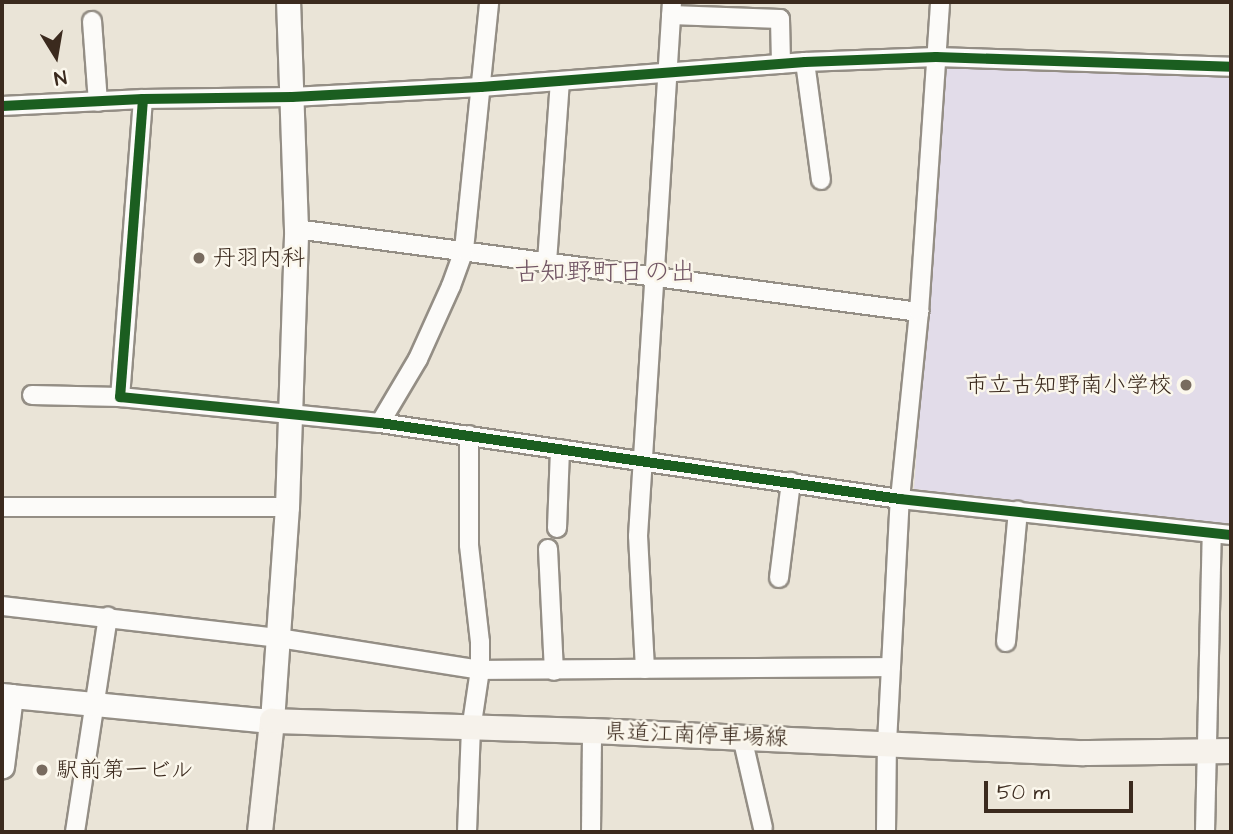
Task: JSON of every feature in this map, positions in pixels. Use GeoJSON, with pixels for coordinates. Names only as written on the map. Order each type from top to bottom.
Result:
{"type":"FeatureCollection","features":[{"type":"Feature","properties":{"kind":"main road","name":"県道江南停車場線"},"geometry":{"type":"LineString","coordinates":[[272,721],[471,730],[592,731],[1084,753],[1220,751]]}},
{"type":"Feature","properties":{"kind":"main road"},"geometry":{"type":"LineString","coordinates":[[260,832],[272,721]]}},
{"type":"Feature","properties":{"kind":"street"},"geometry":{"type":"LineString","coordinates":[[2,766],[7,695],[272,721],[287,507],[296,229],[288,2]]}},
{"type":"Feature","properties":{"kind":"street"},"geometry":{"type":"LineString","coordinates":[[380,423],[418,359],[464,250],[489,2]]}},
{"type":"Feature","properties":{"kind":"street"},"geometry":{"type":"LineString","coordinates":[[886,832],[887,743],[900,499],[919,312],[940,2]]}},
{"type":"Feature","properties":{"kind":"street"},"geometry":{"type":"LineString","coordinates":[[645,670],[638,536],[641,459],[656,276],[671,8],[780,19],[781,64]]}},
{"type":"Feature","properties":{"kind":"street"},"geometry":{"type":"LineString","coordinates":[[92,21],[98,102]]}},
{"type":"Feature","properties":{"kind":"street"},"geometry":{"type":"LineString","coordinates":[[2,106],[143,99],[292,97],[481,87],[805,62],[936,57],[1231,67]]}},
{"type":"Feature","properties":{"kind":"street"},"geometry":{"type":"LineString","coordinates":[[805,62],[821,180]]}},
{"type":"Feature","properties":{"kind":"street"},"geometry":{"type":"LineString","coordinates":[[547,262],[561,81]]}},
{"type":"Feature","properties":{"kind":"street"},"geometry":{"type":"LineString","coordinates":[[120,397],[143,99]]}},
{"type":"Feature","properties":{"kind":"street"},"geometry":{"type":"LineString","coordinates":[[296,229],[919,312]]}},
{"type":"Feature","properties":{"kind":"street"},"geometry":{"type":"LineString","coordinates":[[32,395],[120,397],[380,423],[641,459],[900,499],[1231,535]]}},
{"type":"Feature","properties":{"kind":"street"},"geometry":{"type":"LineString","coordinates":[[467,832],[471,730],[480,670],[469,545],[468,435]]}},
{"type":"Feature","properties":{"kind":"street"},"geometry":{"type":"LineString","coordinates":[[556,528],[560,449]]}},
{"type":"Feature","properties":{"kind":"street"},"geometry":{"type":"LineString","coordinates":[[779,578],[791,482]]}},
{"type":"Feature","properties":{"kind":"street"},"geometry":{"type":"LineString","coordinates":[[2,507],[287,507]]}},
{"type":"Feature","properties":{"kind":"street"},"geometry":{"type":"LineString","coordinates":[[1006,642],[1018,511]]}},
{"type":"Feature","properties":{"kind":"street"},"geometry":{"type":"LineString","coordinates":[[1206,832],[1220,751],[1212,533]]}},
{"type":"Feature","properties":{"kind":"street"},"geometry":{"type":"LineString","coordinates":[[548,549],[554,671]]}},
{"type":"Feature","properties":{"kind":"street"},"geometry":{"type":"LineString","coordinates":[[2,606],[279,638],[480,670],[891,667]]}},
{"type":"Feature","properties":{"kind":"street"},"geometry":{"type":"LineString","coordinates":[[75,832],[108,617]]}},
{"type":"Feature","properties":{"kind":"street"},"geometry":{"type":"LineString","coordinates":[[591,832],[592,731]]}},
{"type":"Feature","properties":{"kind":"street"},"geometry":{"type":"LineString","coordinates":[[742,737],[763,828]]}},
{"type":"Feature","properties":{"kind":"shaded area"},"geometry":{"type":"Polygon","coordinates":[[[945,68],[1231,76],[1231,524],[914,489],[945,68]]]}},
{"type":"Feature","properties":{"kind":"cycle path"},"geometry":{"type":"LineString","coordinates":[[2,106],[143,99],[292,97],[481,87],[805,62],[936,57],[1231,67]]}},
{"type":"Feature","properties":{"kind":"cycle path"},"geometry":{"type":"LineString","coordinates":[[143,99],[120,397],[380,423],[900,499],[1231,535]]}},
{"type":"Feature","properties":{"kind":"place","name":"丹羽内科"},"geometry":{"type":"Point","coordinates":[199,258]}},
{"type":"Feature","properties":{"kind":"place","name":"市立古知野南小学校"},"geometry":{"type":"Point","coordinates":[1186,385]}},
{"type":"Feature","properties":{"kind":"place","name":"駅前第一ビル"},"geometry":{"type":"Point","coordinates":[42,770]}},
{"type":"Feature","properties":{"kind":"district","name":"古知野町日の出"},"geometry":{"type":"Point","coordinates":[605,273]}}]}
